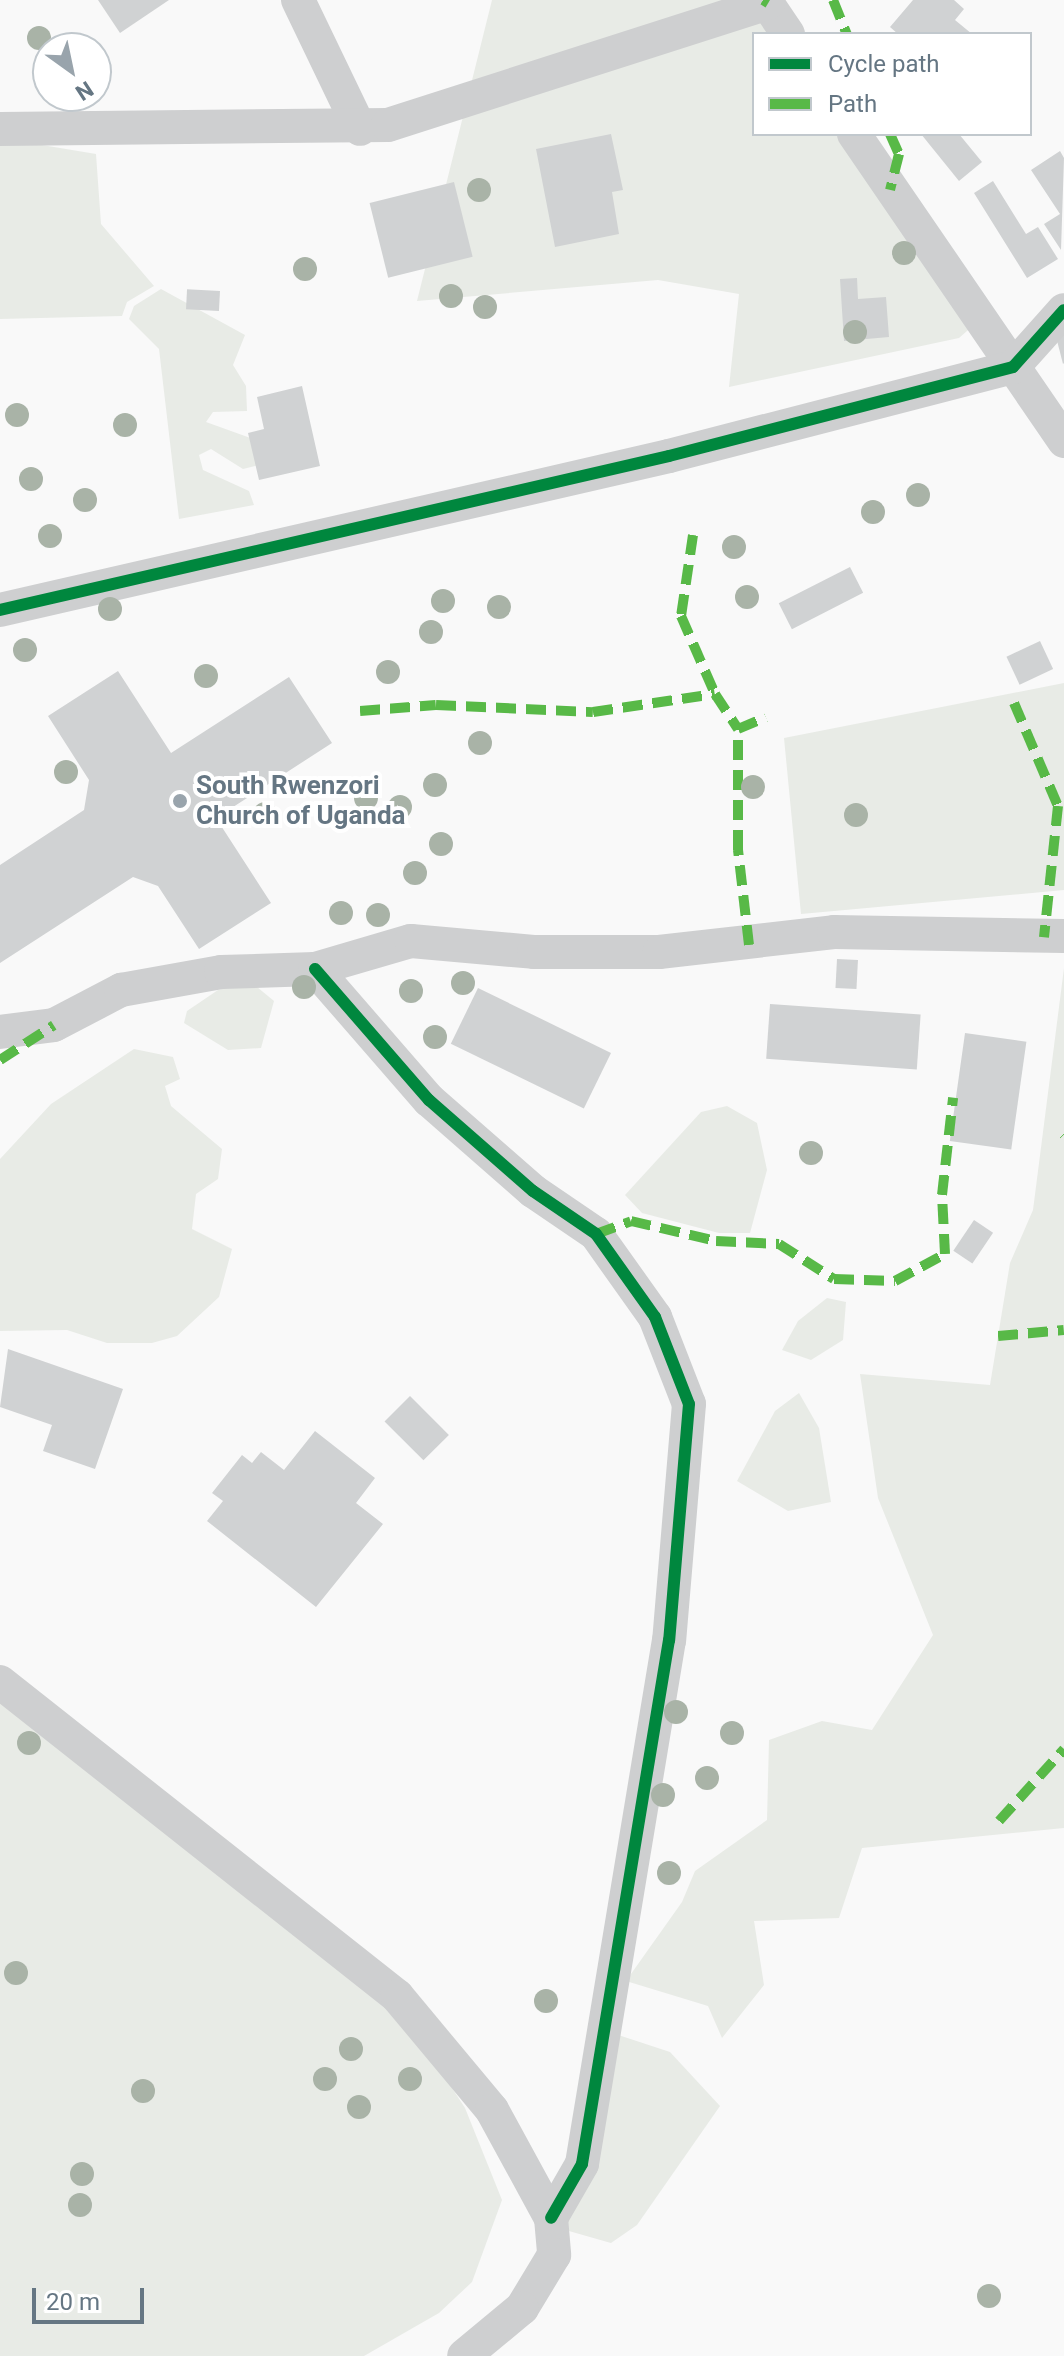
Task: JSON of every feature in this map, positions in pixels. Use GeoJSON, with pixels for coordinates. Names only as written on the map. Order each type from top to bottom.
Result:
{"type":"FeatureCollection","features":[{"type":"Feature","properties":{"kind":"street"},"geometry":{"type":"LineString","coordinates":[[298,0],[360,129]]}},
{"type":"Feature","properties":{"kind":"street"},"geometry":{"type":"LineString","coordinates":[[0,129],[360,129],[504,93],[766,2],[787,32]]}},
{"type":"Feature","properties":{"kind":"street"},"geometry":{"type":"LineString","coordinates":[[855,136],[1064,441]]}},
{"type":"Feature","properties":{"kind":"street"},"geometry":{"type":"LineString","coordinates":[[2,615],[669,456],[1013,367],[1064,310]]}},
{"type":"Feature","properties":{"kind":"street"},"geometry":{"type":"LineString","coordinates":[[0,1032],[54,1025],[121,990],[221,972],[315,969],[411,941],[534,952],[659,952],[834,932],[1064,936]]}},
{"type":"Feature","properties":{"kind":"street"},"geometry":{"type":"LineString","coordinates":[[315,969],[429,1100],[533,1191],[596,1234],[655,1317],[689,1404],[669,1640],[582,2164],[551,2218]]}},
{"type":"Feature","properties":{"kind":"street"},"geometry":{"type":"LineString","coordinates":[[0,1682],[397,1996],[492,2110],[551,2218],[554,2255],[545,2275],[522,2308],[464,2356]]}},
{"type":"Feature","properties":{"kind":"shaded area"},"geometry":{"type":"Polygon","coordinates":[[[492,0],[750,0],[774,32],[752,32],[752,136],[847,136],[975,324],[959,338],[729,387],[739,294],[658,280],[417,301],[492,0]]]}},
{"type":"Feature","properties":{"kind":"shaded area"},"geometry":{"type":"Polygon","coordinates":[[[0,138],[96,154],[101,224],[154,286],[127,302],[122,316],[0,319],[0,138]]]}},
{"type":"Feature","properties":{"kind":"shaded area"},"geometry":{"type":"Polygon","coordinates":[[[161,289],[245,335],[233,365],[246,386],[247,411],[213,412],[206,422],[256,440],[267,463],[243,469],[211,449],[199,455],[203,470],[249,491],[254,505],[179,519],[159,349],[129,319],[134,306],[161,289]]]}},
{"type":"Feature","properties":{"kind":"shaded area"},"geometry":{"type":"Polygon","coordinates":[[[1064,683],[1064,890],[801,914],[784,738],[1064,683]]]}},
{"type":"Feature","properties":{"kind":"shaded area"},"geometry":{"type":"Polygon","coordinates":[[[1064,968],[1064,1828],[862,1848],[839,1918],[754,1921],[764,1985],[722,2038],[708,2006],[626,1981],[682,1902],[695,1871],[767,1820],[769,1740],[822,1721],[872,1730],[933,1635],[878,1498],[860,1374],[990,1385],[1010,1263],[1033,1210],[1064,968]]]}},
{"type":"Feature","properties":{"kind":"shaded area"},"geometry":{"type":"Polygon","coordinates":[[[251,982],[274,1001],[261,1048],[228,1050],[184,1023],[187,1011],[218,990],[251,982]]]}},
{"type":"Feature","properties":{"kind":"shaded area"},"geometry":{"type":"Polygon","coordinates":[[[134,1049],[173,1057],[180,1079],[165,1086],[171,1106],[222,1149],[218,1179],[196,1194],[192,1229],[232,1249],[219,1297],[177,1336],[152,1343],[107,1343],[67,1330],[0,1331],[0,1159],[51,1104],[134,1049]]]}},
{"type":"Feature","properties":{"kind":"shaded area"},"geometry":{"type":"Polygon","coordinates":[[[727,1106],[757,1123],[767,1170],[750,1233],[719,1233],[642,1213],[625,1195],[701,1112],[727,1106]]]}},
{"type":"Feature","properties":{"kind":"shaded area"},"geometry":{"type":"Polygon","coordinates":[[[827,1298],[846,1302],[843,1340],[811,1360],[782,1350],[798,1321],[827,1298]]]}},
{"type":"Feature","properties":{"kind":"shaded area"},"geometry":{"type":"Polygon","coordinates":[[[799,1393],[819,1428],[831,1502],[788,1511],[737,1481],[775,1411],[799,1393]]]}},
{"type":"Feature","properties":{"kind":"shaded area"},"geometry":{"type":"Polygon","coordinates":[[[0,1687],[124,1780],[419,2037],[465,2108],[502,2200],[472,2282],[439,2313],[364,2356],[0,2356],[0,1687]]]}},
{"type":"Feature","properties":{"kind":"shaded area"},"geometry":{"type":"Polygon","coordinates":[[[594,2027],[670,2052],[720,2106],[637,2225],[611,2243],[562,2229],[594,2027]]]}},
{"type":"Feature","properties":{"kind":"building"},"geometry":{"type":"Polygon","coordinates":[[[98,0],[169,0],[120,33],[98,0]]]}},
{"type":"Feature","properties":{"kind":"building"},"geometry":{"type":"Polygon","coordinates":[[[913,0],[954,0],[964,9],[955,20],[970,32],[896,32],[890,27],[913,0]]]}},
{"type":"Feature","properties":{"kind":"building"},"geometry":{"type":"Polygon","coordinates":[[[611,134],[623,190],[612,192],[619,234],[555,247],[536,149],[611,134]]]}},
{"type":"Feature","properties":{"kind":"building"},"geometry":{"type":"Polygon","coordinates":[[[923,136],[961,136],[982,162],[959,181],[923,136]]]}},
{"type":"Feature","properties":{"kind":"building"},"geometry":{"type":"Polygon","coordinates":[[[1060,151],[1064,158],[1061,250],[1044,224],[1060,214],[1031,170],[1060,151]]]}},
{"type":"Feature","properties":{"kind":"building"},"geometry":{"type":"Polygon","coordinates":[[[993,181],[1026,234],[1038,227],[1058,259],[1027,278],[974,193],[993,181]]]}},
{"type":"Feature","properties":{"kind":"building"},"geometry":{"type":"Polygon","coordinates":[[[454,182],[473,257],[388,278],[370,203],[454,182]]]}},
{"type":"Feature","properties":{"kind":"building"},"geometry":{"type":"Polygon","coordinates":[[[857,278],[858,299],[886,297],[889,337],[844,341],[840,279],[857,278]]]}},
{"type":"Feature","properties":{"kind":"building"},"geometry":{"type":"Polygon","coordinates":[[[187,289],[220,291],[219,311],[186,309],[187,289]]]}},
{"type":"Feature","properties":{"kind":"building"},"geometry":{"type":"Polygon","coordinates":[[[1064,322],[1064,363],[1063,364],[1053,325],[1064,322]]]}},
{"type":"Feature","properties":{"kind":"building"},"geometry":{"type":"Polygon","coordinates":[[[302,386],[320,466],[259,480],[248,433],[264,429],[257,397],[302,386]]]}},
{"type":"Feature","properties":{"kind":"building"},"geometry":{"type":"Polygon","coordinates":[[[850,567],[863,593],[792,629],[779,603],[850,567]]]}},
{"type":"Feature","properties":{"kind":"building"},"geometry":{"type":"Polygon","coordinates":[[[1040,641],[1053,669],[1020,685],[1006,657],[1040,641]]]}},
{"type":"Feature","properties":{"kind":"building"},"geometry":{"type":"Polygon","coordinates":[[[118,671],[171,753],[289,677],[332,743],[216,818],[271,903],[199,949],[158,886],[133,877],[0,963],[0,865],[84,810],[89,780],[48,716],[118,671]]]}},
{"type":"Feature","properties":{"kind":"building"},"geometry":{"type":"Polygon","coordinates":[[[837,959],[858,960],[856,989],[835,988],[837,959]]]}},
{"type":"Feature","properties":{"kind":"building"},"geometry":{"type":"Polygon","coordinates":[[[478,988],[611,1053],[584,1109],[451,1044],[478,988]]]}},
{"type":"Feature","properties":{"kind":"building"},"geometry":{"type":"Polygon","coordinates":[[[770,1004],[921,1015],[917,1069],[766,1059],[770,1004]]]}},
{"type":"Feature","properties":{"kind":"building"},"geometry":{"type":"Polygon","coordinates":[[[965,1033],[1026,1042],[1011,1150],[950,1141],[965,1033]]]}},
{"type":"Feature","properties":{"kind":"building"},"geometry":{"type":"Polygon","coordinates":[[[974,1220],[993,1233],[972,1264],[953,1251],[974,1220]]]}},
{"type":"Feature","properties":{"kind":"building"},"geometry":{"type":"Polygon","coordinates":[[[8,1349],[123,1389],[95,1469],[43,1451],[52,1425],[0,1407],[8,1349]]]}},
{"type":"Feature","properties":{"kind":"building"},"geometry":{"type":"Polygon","coordinates":[[[410,1396],[449,1435],[423,1460],[385,1421],[410,1396]]]}},
{"type":"Feature","properties":{"kind":"building"},"geometry":{"type":"Polygon","coordinates":[[[315,1431],[375,1478],[356,1503],[383,1524],[316,1607],[207,1521],[223,1501],[212,1493],[242,1455],[252,1463],[261,1452],[284,1470],[315,1431]]]}},
{"type":"Feature","properties":{"kind":"marked path"},"geometry":{"type":"LineString","coordinates":[[763,0],[768,3]]}},
{"type":"Feature","properties":{"kind":"marked path"},"geometry":{"type":"LineString","coordinates":[[833,0],[846,32]]}},
{"type":"Feature","properties":{"kind":"marked path"},"geometry":{"type":"LineString","coordinates":[[890,190],[899,154],[891,136]]}},
{"type":"Feature","properties":{"kind":"marked path"},"geometry":{"type":"LineString","coordinates":[[693,535],[681,616],[715,694]]}},
{"type":"Feature","properties":{"kind":"marked path"},"geometry":{"type":"LineString","coordinates":[[360,711],[436,705],[593,712],[715,694],[738,729]]}},
{"type":"Feature","properties":{"kind":"marked path"},"geometry":{"type":"LineString","coordinates":[[1014,703],[1058,806],[1044,937]]}},
{"type":"Feature","properties":{"kind":"marked path"},"geometry":{"type":"LineString","coordinates":[[749,945],[738,850],[738,729],[766,717]]}},
{"type":"Feature","properties":{"kind":"marked path"},"geometry":{"type":"LineString","coordinates":[[0,1060],[54,1025]]}},
{"type":"Feature","properties":{"kind":"marked path"},"geometry":{"type":"LineString","coordinates":[[596,1234],[631,1221],[716,1241],[779,1244],[834,1279],[895,1281],[945,1254],[942,1195],[953,1098]]}},
{"type":"Feature","properties":{"kind":"marked path"},"geometry":{"type":"LineString","coordinates":[[998,1336],[1064,1330]]}},
{"type":"Feature","properties":{"kind":"marked path"},"geometry":{"type":"LineString","coordinates":[[999,1821],[1064,1749]]}},
{"type":"Feature","properties":{"kind":"cycle path"},"geometry":{"type":"LineString","coordinates":[[0,610],[669,456],[1013,367],[1064,310]]}},
{"type":"Feature","properties":{"kind":"cycle path"},"geometry":{"type":"LineString","coordinates":[[315,969],[429,1100],[533,1191],[596,1234],[655,1317],[689,1404],[669,1640],[582,2164],[551,2218]]}},
{"type":"Feature","properties":{"kind":"place","name":"South Rwenzori Church of Uganda"},"geometry":{"type":"Point","coordinates":[180,801]}}]}
